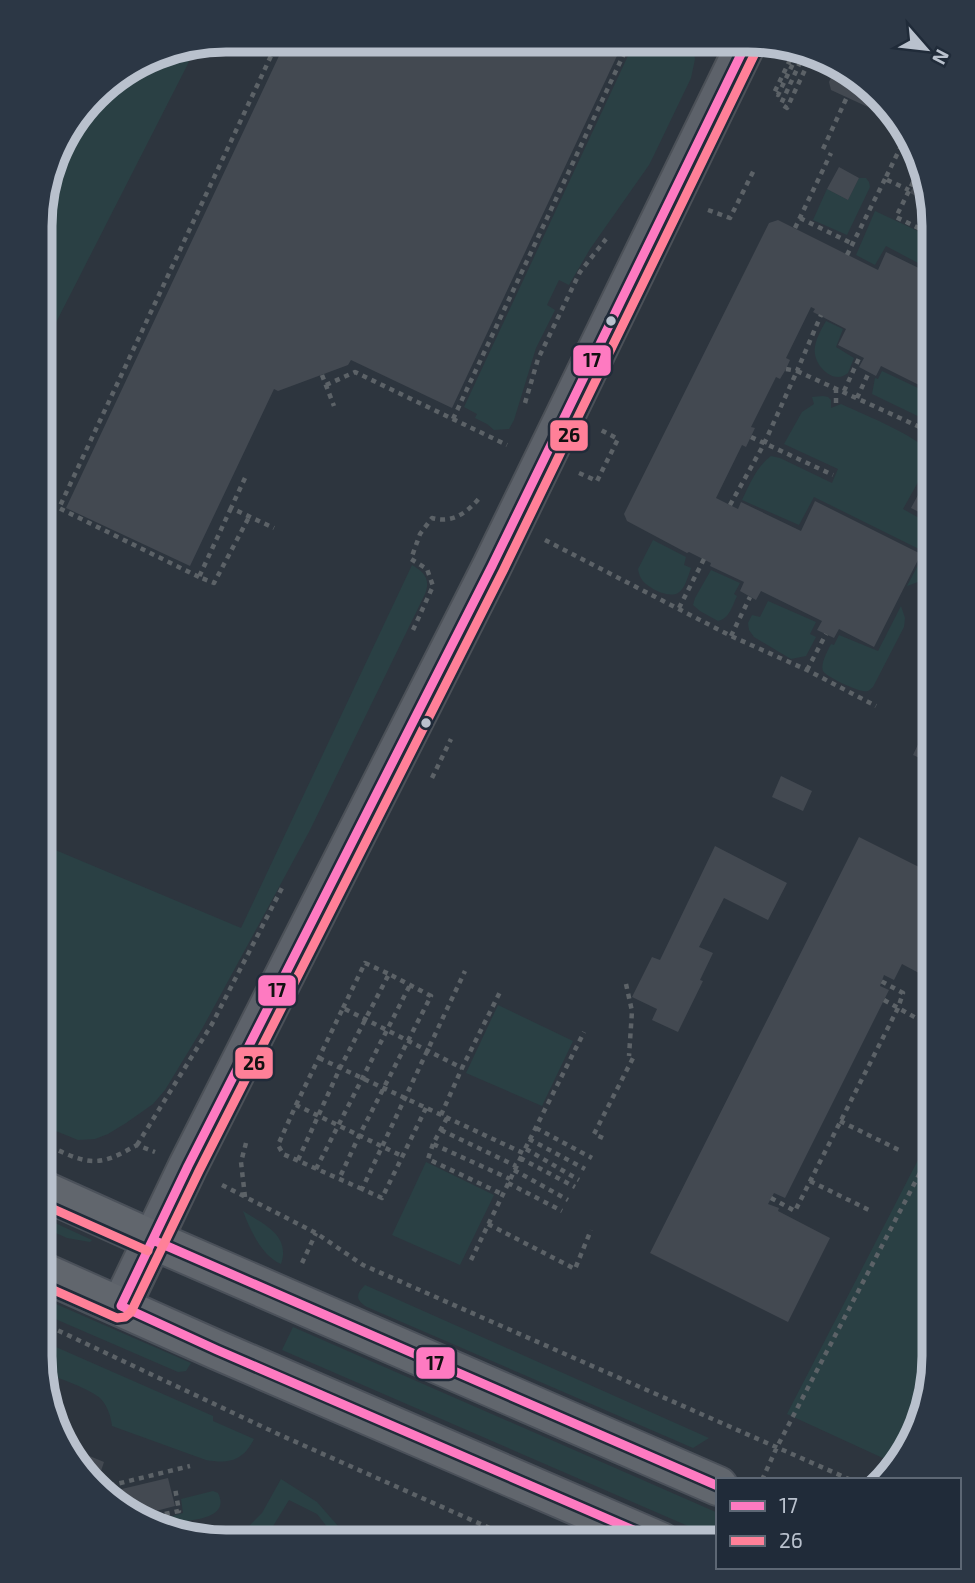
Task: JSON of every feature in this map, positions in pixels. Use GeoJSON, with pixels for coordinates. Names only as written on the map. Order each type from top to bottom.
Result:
{"type":"FeatureCollection","features":[{"type":"Feature","properties":{"kind":"main road"},"geometry":{"type":"LineString","coordinates":[[53,1195],[716,1485]]}},
{"type":"Feature","properties":{"kind":"main road"},"geometry":{"type":"LineString","coordinates":[[53,1277],[633,1530]]}},
{"type":"Feature","properties":{"kind":"street"},"geometry":{"type":"LineString","coordinates":[[121,1306],[188,1166],[492,566],[757,53]]}},
{"type":"Feature","properties":{"kind":"path"},"geometry":{"type":"LineString","coordinates":[[249,517],[214,583],[59,508],[272,53]]}},
{"type":"Feature","properties":{"kind":"path"},"geometry":{"type":"LineString","coordinates":[[453,419],[624,53]]}},
{"type":"Feature","properties":{"kind":"path"},"geometry":{"type":"LineString","coordinates":[[778,55],[790,60],[774,93],[778,95],[795,58]]}},
{"type":"Feature","properties":{"kind":"path"},"geometry":{"type":"LineString","coordinates":[[801,61],[781,104],[787,108],[808,63]]}},
{"type":"Feature","properties":{"kind":"path"},"geometry":{"type":"LineString","coordinates":[[823,149],[848,97]]}},
{"type":"Feature","properties":{"kind":"path"},"geometry":{"type":"LineString","coordinates":[[847,255],[902,145]]}},
{"type":"Feature","properties":{"kind":"path"},"geometry":{"type":"LineString","coordinates":[[795,228],[831,153]]}},
{"type":"Feature","properties":{"kind":"path"},"geometry":{"type":"LineString","coordinates":[[701,207],[730,218],[755,168]]}},
{"type":"Feature","properties":{"kind":"path"},"geometry":{"type":"LineString","coordinates":[[915,177],[896,217],[922,230]]}},
{"type":"Feature","properties":{"kind":"path"},"geometry":{"type":"LineString","coordinates":[[885,179],[909,190]]}},
{"type":"Feature","properties":{"kind":"path"},"geometry":{"type":"LineString","coordinates":[[800,218],[853,244]]}},
{"type":"Feature","properties":{"kind":"path"},"geometry":{"type":"LineString","coordinates":[[524,407],[538,359],[580,272],[612,232]]}},
{"type":"Feature","properties":{"kind":"path"},"geometry":{"type":"LineString","coordinates":[[730,505],[764,444],[821,315]]}},
{"type":"Feature","properties":{"kind":"path"},"geometry":{"type":"LineString","coordinates":[[844,391],[860,356]]}},
{"type":"Feature","properties":{"kind":"path"},"geometry":{"type":"LineString","coordinates":[[786,369],[844,391],[922,428]]}},
{"type":"Feature","properties":{"kind":"path"},"geometry":{"type":"LineString","coordinates":[[326,385],[355,372],[507,445]]}},
{"type":"Feature","properties":{"kind":"path"},"geometry":{"type":"LineString","coordinates":[[857,398],[869,372]]}},
{"type":"Feature","properties":{"kind":"path"},"geometry":{"type":"LineString","coordinates":[[322,374],[334,405]]}},
{"type":"Feature","properties":{"kind":"path"},"geometry":{"type":"LineString","coordinates":[[836,388],[836,405]]}},
{"type":"Feature","properties":{"kind":"path"},"geometry":{"type":"LineString","coordinates":[[575,472],[597,481],[618,439],[595,428]]}},
{"type":"Feature","properties":{"kind":"path"},"geometry":{"type":"LineString","coordinates":[[503,455],[512,436]]}},
{"type":"Feature","properties":{"kind":"path"},"geometry":{"type":"LineString","coordinates":[[751,438],[832,475]]}},
{"type":"Feature","properties":{"kind":"path"},"geometry":{"type":"LineString","coordinates":[[199,577],[245,478]]}},
{"type":"Feature","properties":{"kind":"path"},"geometry":{"type":"LineString","coordinates":[[409,637],[433,586],[427,569],[411,559],[420,534],[432,518],[452,519],[463,514],[481,497],[488,485]]}},
{"type":"Feature","properties":{"kind":"path"},"geometry":{"type":"LineString","coordinates":[[231,508],[274,528]]}},
{"type":"Feature","properties":{"kind":"path"},"geometry":{"type":"LineString","coordinates":[[544,540],[731,636],[807,670],[876,706]]}},
{"type":"Feature","properties":{"kind":"path"},"geometry":{"type":"LineString","coordinates":[[678,608],[704,559]]}},
{"type":"Feature","properties":{"kind":"path"},"geometry":{"type":"LineString","coordinates":[[731,636],[750,597]]}},
{"type":"Feature","properties":{"kind":"path"},"geometry":{"type":"LineString","coordinates":[[807,670],[826,634]]}},
{"type":"Feature","properties":{"kind":"path"},"geometry":{"type":"LineString","coordinates":[[53,1148],[94,1161],[116,1157],[137,1145],[212,1024],[284,884]]}},
{"type":"Feature","properties":{"kind":"path"},"geometry":{"type":"LineString","coordinates":[[339,1179],[431,996],[365,963],[278,1146],[283,1154],[316,1168],[339,1179],[382,1198],[426,1108]]}},
{"type":"Feature","properties":{"kind":"path"},"geometry":{"type":"LineString","coordinates":[[362,1189],[466,971]]}},
{"type":"Feature","properties":{"kind":"path"},"geometry":{"type":"LineString","coordinates":[[298,1160],[340,1068],[389,974]]}},
{"type":"Feature","properties":{"kind":"path"},"geometry":{"type":"LineString","coordinates":[[771,1198],[795,1211],[898,1009],[903,993],[881,981]]}},
{"type":"Feature","properties":{"kind":"path"},"geometry":{"type":"LineString","coordinates":[[603,1138],[594,1134],[631,1057],[632,1011],[626,984]]}},
{"type":"Feature","properties":{"kind":"path"},"geometry":{"type":"LineString","coordinates":[[316,1168],[410,985]]}},
{"type":"Feature","properties":{"kind":"path"},"geometry":{"type":"LineString","coordinates":[[501,990],[462,1068],[428,1159],[502,1194]]}},
{"type":"Feature","properties":{"kind":"path"},"geometry":{"type":"LineString","coordinates":[[884,1000],[922,1022]]}},
{"type":"Feature","properties":{"kind":"path"},"geometry":{"type":"LineString","coordinates":[[343,1008],[462,1068]]}},
{"type":"Feature","properties":{"kind":"path"},"geometry":{"type":"LineString","coordinates":[[471,1260],[584,1032]]}},
{"type":"Feature","properties":{"kind":"path"},"geometry":{"type":"LineString","coordinates":[[319,1058],[579,1180]]}},
{"type":"Feature","properties":{"kind":"path"},"geometry":{"type":"LineString","coordinates":[[296,1105],[402,1156]]}},
{"type":"Feature","properties":{"kind":"path"},"geometry":{"type":"LineString","coordinates":[[840,1121],[899,1150]]}},
{"type":"Feature","properties":{"kind":"path"},"geometry":{"type":"LineString","coordinates":[[536,1128],[592,1158]]}},
{"type":"Feature","properties":{"kind":"path"},"geometry":{"type":"LineString","coordinates":[[441,1130],[515,1168],[568,1200]]}},
{"type":"Feature","properties":{"kind":"path"},"geometry":{"type":"LineString","coordinates":[[529,1139],[585,1169]]}},
{"type":"Feature","properties":{"kind":"path"},"geometry":{"type":"LineString","coordinates":[[433,1144],[509,1181],[562,1211]]}},
{"type":"Feature","properties":{"kind":"path"},"geometry":{"type":"LineString","coordinates":[[137,1145],[188,1166],[316,1233],[363,1265],[847,1478]]}},
{"type":"Feature","properties":{"kind":"path"},"geometry":{"type":"LineString","coordinates":[[523,1153],[575,1187]]}},
{"type":"Feature","properties":{"kind":"path"},"geometry":{"type":"LineString","coordinates":[[763,1478],[922,1169]]}},
{"type":"Feature","properties":{"kind":"path"},"geometry":{"type":"LineString","coordinates":[[810,1181],[869,1210]]}},
{"type":"Feature","properties":{"kind":"path"},"geometry":{"type":"LineString","coordinates":[[488,1224],[575,1269],[591,1230]]}},
{"type":"Feature","properties":{"kind":"path"},"geometry":{"type":"LineString","coordinates":[[53,1328],[278,1434],[494,1530]]}},
{"type":"Feature","properties":{"kind":"path"},"geometry":{"type":"LineString","coordinates":[[110,1486],[190,1466]]}},
{"type":"Feature","properties":{"kind":"path"},"geometry":{"type":"LineString","coordinates":[[157,1516],[179,1511],[175,1488]]}},
{"type":"Feature","properties":{"kind":"green space"},"geometry":{"type":"Polygon","coordinates":[[[629,53],[694,53],[691,78],[649,165],[590,249],[569,285],[559,280],[547,305],[555,310],[536,348],[509,429],[494,430],[475,418],[477,414],[464,407],[629,53]]]}},
{"type":"Feature","properties":{"kind":"green space"},"geometry":{"type":"Polygon","coordinates":[[[192,56],[53,328],[54,204],[58,181],[76,140],[103,103],[130,82],[150,70],[192,56]]]}},
{"type":"Feature","properties":{"kind":"green space"},"geometry":{"type":"Polygon","coordinates":[[[859,178],[866,178],[870,187],[847,235],[813,220],[827,189],[848,200],[859,178]]]}},
{"type":"Feature","properties":{"kind":"green space"},"geometry":{"type":"Polygon","coordinates":[[[875,211],[922,233],[922,265],[886,246],[875,265],[856,255],[875,211]]]}},
{"type":"Feature","properties":{"kind":"green space"},"geometry":{"type":"Polygon","coordinates":[[[826,321],[843,329],[836,347],[854,358],[848,373],[841,377],[826,372],[816,358],[816,341],[826,321]]]}},
{"type":"Feature","properties":{"kind":"green space"},"geometry":{"type":"Polygon","coordinates":[[[882,371],[922,390],[922,418],[872,394],[875,378],[878,379],[882,371]]]}},
{"type":"Feature","properties":{"kind":"green space"},"geometry":{"type":"Polygon","coordinates":[[[812,397],[828,397],[831,400],[831,408],[841,404],[878,420],[922,445],[922,475],[903,509],[922,520],[922,551],[814,497],[799,525],[742,500],[757,471],[771,456],[832,483],[838,469],[784,444],[802,412],[814,404],[812,397]]]}},
{"type":"Feature","properties":{"kind":"green space"},"geometry":{"type":"Polygon","coordinates":[[[653,540],[686,557],[684,565],[691,568],[678,593],[670,595],[657,591],[640,577],[638,569],[653,540]]]}},
{"type":"Feature","properties":{"kind":"green space"},"geometry":{"type":"Polygon","coordinates":[[[922,558],[922,580],[907,586],[922,558]]]}},
{"type":"Feature","properties":{"kind":"green space"},"geometry":{"type":"Polygon","coordinates":[[[412,565],[425,576],[425,594],[310,830],[202,1029],[165,1090],[153,1104],[126,1123],[95,1139],[78,1140],[53,1130],[53,849],[241,928],[412,565]]]}},
{"type":"Feature","properties":{"kind":"green space"},"geometry":{"type":"Polygon","coordinates":[[[711,570],[740,583],[730,611],[718,621],[693,605],[711,570]]]}},
{"type":"Feature","properties":{"kind":"green space"},"geometry":{"type":"Polygon","coordinates":[[[768,601],[816,622],[810,634],[816,637],[806,656],[791,659],[754,637],[749,630],[748,623],[752,615],[760,617],[768,601]]]}},
{"type":"Feature","properties":{"kind":"green space"},"geometry":{"type":"Polygon","coordinates":[[[901,606],[905,618],[904,627],[873,687],[866,691],[860,690],[823,671],[826,653],[839,635],[878,651],[901,606]]]}},
{"type":"Feature","properties":{"kind":"green space"},"geometry":{"type":"Polygon","coordinates":[[[498,1005],[573,1041],[542,1106],[466,1073],[498,1005]]]}},
{"type":"Feature","properties":{"kind":"green space"},"geometry":{"type":"Polygon","coordinates":[[[922,1152],[922,1368],[919,1390],[905,1433],[887,1460],[787,1414],[922,1152]]]}},
{"type":"Feature","properties":{"kind":"green space"},"geometry":{"type":"Polygon","coordinates":[[[426,1162],[494,1195],[460,1265],[392,1235],[426,1162]]]}},
{"type":"Feature","properties":{"kind":"green space"},"geometry":{"type":"Polygon","coordinates":[[[243,1211],[279,1238],[283,1254],[281,1264],[262,1249],[243,1211]]]}},
{"type":"Feature","properties":{"kind":"green space"},"geometry":{"type":"Polygon","coordinates":[[[53,1222],[92,1240],[90,1242],[67,1238],[53,1232],[53,1222]]]}},
{"type":"Feature","properties":{"kind":"green space"},"geometry":{"type":"Polygon","coordinates":[[[365,1285],[709,1438],[693,1448],[367,1307],[358,1297],[365,1285]]]}},
{"type":"Feature","properties":{"kind":"green space"},"geometry":{"type":"Polygon","coordinates":[[[53,1303],[191,1363],[186,1371],[178,1372],[53,1318],[53,1303]]]}},
{"type":"Feature","properties":{"kind":"green space"},"geometry":{"type":"Polygon","coordinates":[[[293,1327],[716,1512],[716,1530],[697,1530],[282,1350],[293,1327]]]}},
{"type":"Feature","properties":{"kind":"green space"},"geometry":{"type":"Polygon","coordinates":[[[53,1346],[213,1416],[213,1421],[254,1439],[245,1452],[234,1459],[206,1460],[112,1426],[101,1399],[54,1376],[53,1346]]]}},
{"type":"Feature","properties":{"kind":"green space"},"geometry":{"type":"Polygon","coordinates":[[[281,1479],[317,1502],[342,1530],[330,1530],[317,1514],[289,1500],[271,1530],[245,1530],[262,1513],[281,1479]]]}},
{"type":"Feature","properties":{"kind":"green space"},"geometry":{"type":"Polygon","coordinates":[[[213,1491],[218,1493],[220,1506],[217,1511],[200,1519],[176,1523],[164,1518],[183,1513],[181,1499],[213,1491]]]}},
{"type":"Feature","properties":{"kind":"building"},"geometry":{"type":"Polygon","coordinates":[[[280,53],[618,53],[452,408],[351,360],[348,365],[278,391],[274,389],[190,566],[66,508],[280,53]]]}},
{"type":"Feature","properties":{"kind":"building"},"geometry":{"type":"Polygon","coordinates":[[[832,75],[835,76],[854,88],[880,113],[831,90],[829,82],[832,75]]]}},
{"type":"Feature","properties":{"kind":"building"},"geometry":{"type":"Polygon","coordinates":[[[839,167],[859,178],[848,200],[827,189],[839,167]]]}},
{"type":"Feature","properties":{"kind":"building"},"geometry":{"type":"Polygon","coordinates":[[[917,180],[920,198],[910,193],[917,180]]]}},
{"type":"Feature","properties":{"kind":"building"},"geometry":{"type":"Polygon","coordinates":[[[778,220],[878,270],[886,252],[922,270],[922,386],[881,366],[876,376],[859,367],[864,358],[838,345],[846,329],[813,312],[815,309],[811,307],[786,358],[790,360],[786,369],[780,379],[776,377],[751,427],[755,428],[746,447],[742,445],[716,498],[738,509],[741,502],[801,531],[815,501],[921,554],[874,647],[839,629],[834,638],[817,630],[822,621],[761,591],[756,600],[740,591],[744,582],[627,521],[624,514],[769,223],[778,220]]]}},
{"type":"Feature","properties":{"kind":"building"},"geometry":{"type":"Polygon","coordinates":[[[922,487],[922,514],[911,508],[922,487]]]}},
{"type":"Feature","properties":{"kind":"building"},"geometry":{"type":"Polygon","coordinates":[[[922,736],[922,759],[913,755],[922,736]]]}},
{"type":"Feature","properties":{"kind":"building"},"geometry":{"type":"Polygon","coordinates":[[[781,776],[812,791],[803,811],[772,797],[781,776]]]}},
{"type":"Feature","properties":{"kind":"building"},"geometry":{"type":"Polygon","coordinates":[[[859,837],[922,868],[922,975],[902,964],[894,980],[884,975],[880,986],[889,990],[785,1198],[774,1193],[768,1204],[830,1238],[788,1322],[650,1253],[859,837]]]}},
{"type":"Feature","properties":{"kind":"building"},"geometry":{"type":"Polygon","coordinates":[[[715,846],[787,883],[768,920],[724,898],[699,947],[713,953],[700,980],[703,981],[678,1032],[652,1020],[657,1009],[632,997],[652,957],[660,960],[715,846]]]}},
{"type":"Feature","properties":{"kind":"building"},"geometry":{"type":"Polygon","coordinates":[[[82,1453],[104,1462],[99,1476],[82,1453]]]}},
{"type":"Feature","properties":{"kind":"building"},"geometry":{"type":"Polygon","coordinates":[[[168,1478],[175,1506],[152,1513],[116,1490],[168,1478]]]}},
{"type":"Feature","properties":{"kind":"transit line","name":"17"},"geometry":{"type":"LineString","coordinates":[[121,1306],[188,1166],[492,566],[742,53]]}},
{"type":"Feature","properties":{"kind":"transit line","name":"26"},"geometry":{"type":"LineString","coordinates":[[53,1290],[117,1318],[125,1317],[131,1312],[199,1171],[503,571],[755,53]]}},
{"type":"Feature","properties":{"kind":"transit line","name":"26"},"geometry":{"type":"LineString","coordinates":[[53,1209],[148,1251]]}},
{"type":"Feature","properties":{"kind":"transit line","name":"17"},"geometry":{"type":"LineString","coordinates":[[153,1240],[716,1485]]}},
{"type":"Feature","properties":{"kind":"transit line","name":"17"},"geometry":{"type":"LineString","coordinates":[[121,1306],[633,1530]]}}]}
